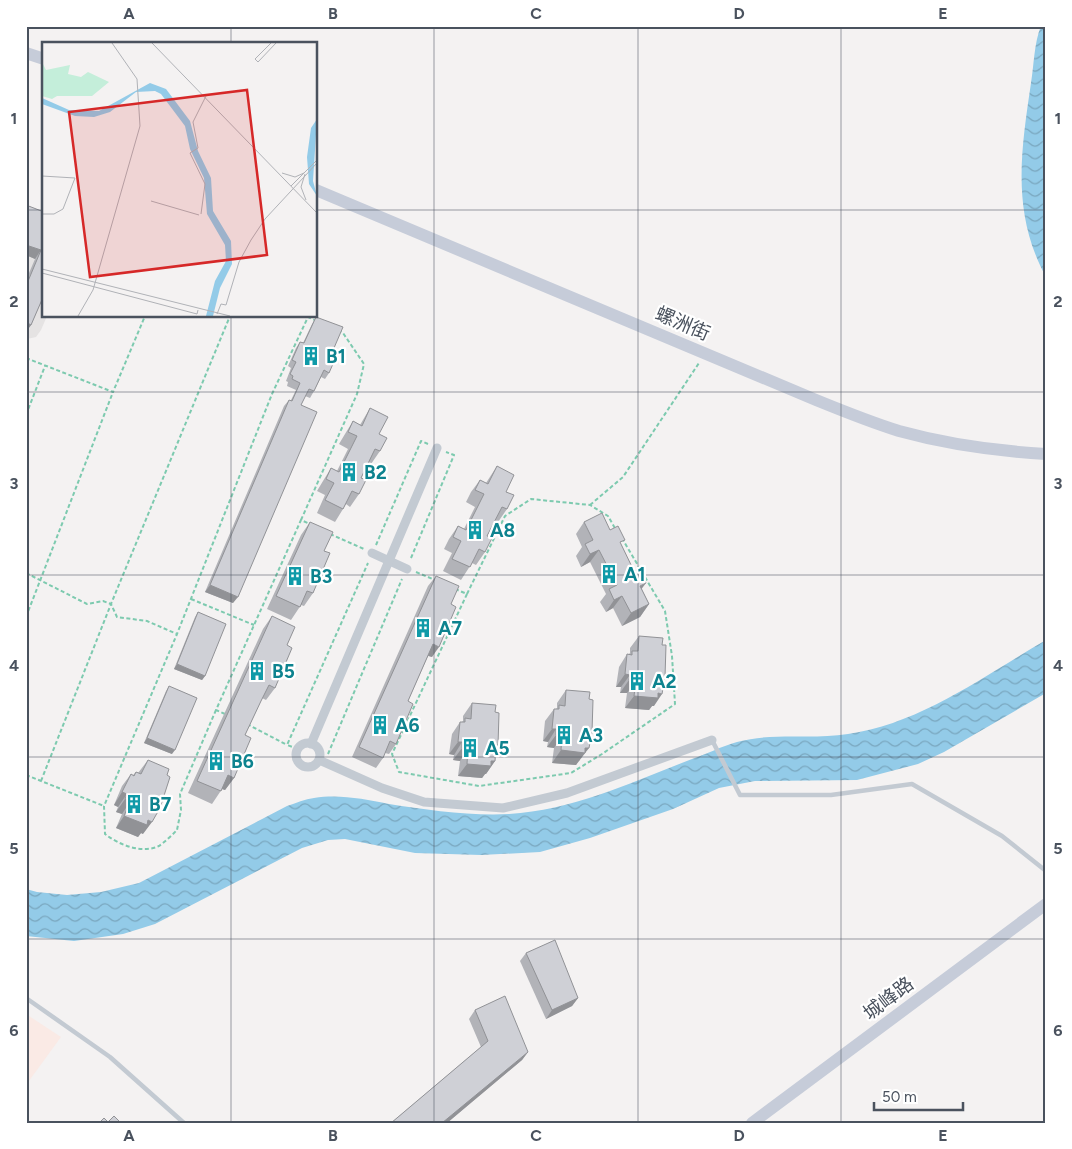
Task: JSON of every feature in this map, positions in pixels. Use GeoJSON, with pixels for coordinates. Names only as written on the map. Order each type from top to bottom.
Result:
{"type":"FeatureCollection","features":[{"type":"Feature","properties":{"kind":"street"},"geometry":{"type":"LineString","coordinates":[[26,53],[42,58]]}},
{"type":"Feature","properties":{"kind":"street","name":"螺洲街"},"geometry":{"type":"LineString","coordinates":[[318,191],[816,400],[897,430],[956,444],[1046,454]]}},
{"type":"Feature","properties":{"kind":"street"},"geometry":{"type":"LineString","coordinates":[[311,744],[437,448]]}},
{"type":"Feature","properties":{"kind":"street"},"geometry":{"type":"LineString","coordinates":[[372,553],[406,568]]}},
{"type":"Feature","properties":{"kind":"street"},"geometry":{"type":"LineString","coordinates":[[322,761],[310,767],[303,766],[296,757],[298,749],[304,744],[311,744],[318,748],[322,761],[382,788],[424,802],[503,808],[568,793],[712,740]]}},
{"type":"Feature","properties":{"kind":"street","name":"城峰路"},"geometry":{"type":"LineString","coordinates":[[752,1123],[1046,904]]}},
{"type":"Feature","properties":{"kind":"lane"},"geometry":{"type":"LineString","coordinates":[[712,740],[740,795],[832,795],[912,784],[1002,836],[1046,871]]}},
{"type":"Feature","properties":{"kind":"lane"},"geometry":{"type":"LineString","coordinates":[[26,998],[110,1057],[184,1123]]}},
{"type":"Feature","properties":{"kind":"path"},"geometry":{"type":"LineString","coordinates":[[26,617],[143,318]]}},
{"type":"Feature","properties":{"kind":"path"},"geometry":{"type":"LineString","coordinates":[[41,781],[111,604],[229,318]]}},
{"type":"Feature","properties":{"kind":"path"},"geometry":{"type":"LineString","coordinates":[[306,318],[272,394],[177,634],[104,806],[106,834],[116,843],[141,849],[158,846],[178,830],[181,810],[180,794],[357,394],[364,364],[343,333],[334,329]]}},
{"type":"Feature","properties":{"kind":"path"},"geometry":{"type":"LineString","coordinates":[[311,318],[325,325]]}},
{"type":"Feature","properties":{"kind":"path"},"geometry":{"type":"LineString","coordinates":[[590,506],[623,477],[705,353]]}},
{"type":"Feature","properties":{"kind":"path"},"geometry":{"type":"LineString","coordinates":[[26,358],[113,392]]}},
{"type":"Feature","properties":{"kind":"path"},"geometry":{"type":"LineString","coordinates":[[26,414],[45,366]]}},
{"type":"Feature","properties":{"kind":"path"},"geometry":{"type":"LineString","coordinates":[[287,745],[421,441],[454,455],[322,761]]}},
{"type":"Feature","properties":{"kind":"path"},"geometry":{"type":"LineString","coordinates":[[618,532],[608,516],[590,506],[531,499],[506,516],[392,754],[399,772],[479,786],[571,772],[602,754],[674,704],[672,656],[665,611],[622,540]]}},
{"type":"Feature","properties":{"kind":"path"},"geometry":{"type":"LineString","coordinates":[[301,520],[310,524]]}},
{"type":"Feature","properties":{"kind":"path"},"geometry":{"type":"LineString","coordinates":[[327,532],[372,553]]}},
{"type":"Feature","properties":{"kind":"path"},"geometry":{"type":"LineString","coordinates":[[406,568],[440,582]]}},
{"type":"Feature","properties":{"kind":"path"},"geometry":{"type":"LineString","coordinates":[[26,573],[87,604],[103,601],[111,604],[117,617],[147,621],[177,634]]}},
{"type":"Feature","properties":{"kind":"path"},"geometry":{"type":"LineString","coordinates":[[449,586],[467,594]]}},
{"type":"Feature","properties":{"kind":"path"},"geometry":{"type":"LineString","coordinates":[[191,599],[254,625]]}},
{"type":"Feature","properties":{"kind":"path"},"geometry":{"type":"LineString","coordinates":[[216,710],[233,718]]}},
{"type":"Feature","properties":{"kind":"path"},"geometry":{"type":"LineString","coordinates":[[242,722],[298,749]]}},
{"type":"Feature","properties":{"kind":"path"},"geometry":{"type":"LineString","coordinates":[[26,775],[104,806]]}},
{"type":"Feature","properties":{"kind":"shaded area"},"geometry":{"type":"Polygon","coordinates":[[[26,208],[42,215],[42,318],[46,318],[36,337],[27,339],[26,208]]]}},
{"type":"Feature","properties":{"kind":"shaded area"},"geometry":{"type":"Polygon","coordinates":[[[26,1014],[61,1037],[26,1085],[26,1014]]]}},
{"type":"Feature","properties":{"kind":"water"},"geometry":{"type":"Polygon","coordinates":[[[1041,26],[1046,26],[1046,277],[1027,229],[1022,182],[1024,133],[1036,47],[1041,26]]]}},
{"type":"Feature","properties":{"kind":"water"},"geometry":{"type":"Polygon","coordinates":[[[1046,640],[1046,693],[944,752],[918,764],[857,780],[755,781],[719,788],[673,809],[590,838],[540,852],[481,855],[415,853],[345,839],[328,840],[302,848],[155,924],[123,934],[74,941],[26,936],[26,889],[67,895],[101,892],[139,883],[287,806],[304,800],[342,797],[433,810],[479,814],[509,814],[557,807],[602,794],[737,742],[764,737],[834,736],[875,729],[901,720],[951,697],[1046,640]]]}},
{"type":"Feature","properties":{"kind":"building"},"geometry":{"type":"Polygon","coordinates":[[[26,205],[42,211],[42,300],[31,325],[26,322],[26,286],[41,250],[26,245],[26,205]]]}},
{"type":"Feature","properties":{"kind":"building"},"geometry":{"type":"Polygon","coordinates":[[[316,318],[343,327],[331,355],[336,357],[329,373],[324,370],[314,391],[309,389],[301,405],[317,412],[238,597],[210,585],[289,400],[292,401],[300,383],[292,379],[293,376],[290,374],[296,362],[292,360],[300,342],[304,343],[316,318]]]}},
{"type":"Feature","properties":{"kind":"building","name":"B2"},"geometry":{"type":"Polygon","coordinates":[[[370,408],[388,417],[379,434],[387,438],[380,451],[375,449],[361,478],[366,480],[359,494],[352,491],[343,509],[325,500],[334,483],[326,479],[331,468],[339,472],[357,436],[348,432],[353,421],[362,426],[370,408]]]}},
{"type":"Feature","properties":{"kind":"building","name":"A8"},"geometry":{"type":"Polygon","coordinates":[[[497,466],[514,475],[506,492],[514,495],[507,509],[502,507],[487,536],[492,538],[485,552],[479,549],[470,567],[452,559],[461,541],[453,537],[458,526],[466,530],[484,494],[475,490],[480,480],[488,484],[497,466]]]}},
{"type":"Feature","properties":{"kind":"building"},"geometry":{"type":"Polygon","coordinates":[[[602,513],[610,530],[618,526],[625,540],[620,542],[634,571],[639,569],[646,583],[640,586],[649,604],[631,613],[622,596],[614,600],[609,589],[617,585],[599,550],[590,554],[585,544],[593,540],[584,522],[602,513]]]}},
{"type":"Feature","properties":{"kind":"building","name":"B3"},"geometry":{"type":"Polygon","coordinates":[[[310,522],[333,532],[324,551],[330,553],[313,593],[307,591],[300,607],[276,596],[310,522]]]}},
{"type":"Feature","properties":{"kind":"building"},"geometry":{"type":"Polygon","coordinates":[[[436,576],[459,586],[451,604],[456,607],[439,647],[433,644],[408,701],[413,704],[396,744],[390,741],[383,758],[359,747],[436,576]]]}},
{"type":"Feature","properties":{"kind":"building"},"geometry":{"type":"Polygon","coordinates":[[[198,612],[226,624],[205,676],[177,664],[198,612]]]}},
{"type":"Feature","properties":{"kind":"building"},"geometry":{"type":"Polygon","coordinates":[[[272,616],[295,627],[287,645],[292,648],[275,688],[269,685],[245,735],[251,738],[234,778],[228,775],[221,791],[197,781],[272,616]]]}},
{"type":"Feature","properties":{"kind":"building","name":"A2"},"geometry":{"type":"Polygon","coordinates":[[[639,636],[663,638],[662,645],[666,645],[665,677],[662,694],[658,693],[658,698],[634,696],[636,681],[629,680],[630,675],[625,674],[627,654],[632,655],[632,651],[638,651],[639,636]]]}},
{"type":"Feature","properties":{"kind":"building"},"geometry":{"type":"Polygon","coordinates":[[[169,686],[197,698],[175,750],[147,738],[169,686]]]}},
{"type":"Feature","properties":{"kind":"building"},"geometry":{"type":"Polygon","coordinates":[[[566,690],[590,692],[589,699],[593,700],[592,732],[589,748],[585,748],[585,753],[561,750],[562,735],[556,735],[556,729],[552,729],[554,709],[559,709],[559,705],[565,706],[566,690]]]}},
{"type":"Feature","properties":{"kind":"building","name":"A5"},"geometry":{"type":"Polygon","coordinates":[[[472,703],[496,705],[495,712],[499,713],[498,745],[496,745],[495,761],[491,761],[491,766],[467,764],[468,748],[462,748],[462,742],[458,742],[460,722],[465,722],[465,718],[471,719],[472,703]]]}},
{"type":"Feature","properties":{"kind":"building","name":"B7"},"geometry":{"type":"Polygon","coordinates":[[[148,760],[169,769],[167,775],[170,777],[160,808],[152,822],[148,820],[147,825],[124,816],[130,802],[125,799],[127,794],[122,792],[131,774],[134,776],[136,772],[141,774],[148,760]]]}},
{"type":"Feature","properties":{"kind":"building"},"geometry":{"type":"Polygon","coordinates":[[[555,940],[578,998],[552,1010],[526,953],[555,940]]]}},
{"type":"Feature","properties":{"kind":"building"},"geometry":{"type":"Polygon","coordinates":[[[505,996],[528,1052],[442,1123],[391,1123],[488,1041],[475,1010],[505,996]]]}},
{"type":"Feature","properties":{"kind":"building"},"geometry":{"type":"Polygon","coordinates":[[[114,1116],[121,1123],[99,1123],[104,1118],[108,1122],[114,1116]]]}},
{"type":"Feature","properties":{"kind":"place","name":"B1"},"geometry":{"type":"Point","coordinates":[311,356]}},
{"type":"Feature","properties":{"kind":"place","name":"B2"},"geometry":{"type":"Point","coordinates":[349,472]}},
{"type":"Feature","properties":{"kind":"place","name":"A8"},"geometry":{"type":"Point","coordinates":[475,530]}},
{"type":"Feature","properties":{"kind":"place","name":"A1"},"geometry":{"type":"Point","coordinates":[609,574]}},
{"type":"Feature","properties":{"kind":"place","name":"B3"},"geometry":{"type":"Point","coordinates":[295,576]}},
{"type":"Feature","properties":{"kind":"place","name":"A7"},"geometry":{"type":"Point","coordinates":[423,628]}},
{"type":"Feature","properties":{"kind":"place","name":"B5"},"geometry":{"type":"Point","coordinates":[257,671]}},
{"type":"Feature","properties":{"kind":"place","name":"A2"},"geometry":{"type":"Point","coordinates":[637,681]}},
{"type":"Feature","properties":{"kind":"place","name":"A6"},"geometry":{"type":"Point","coordinates":[380,725]}},
{"type":"Feature","properties":{"kind":"place","name":"A3"},"geometry":{"type":"Point","coordinates":[564,735]}},
{"type":"Feature","properties":{"kind":"place","name":"A5"},"geometry":{"type":"Point","coordinates":[470,748]}},
{"type":"Feature","properties":{"kind":"place","name":"B6"},"geometry":{"type":"Point","coordinates":[216,761]}},
{"type":"Feature","properties":{"kind":"place","name":"B7"},"geometry":{"type":"Point","coordinates":[134,804]}}]}
